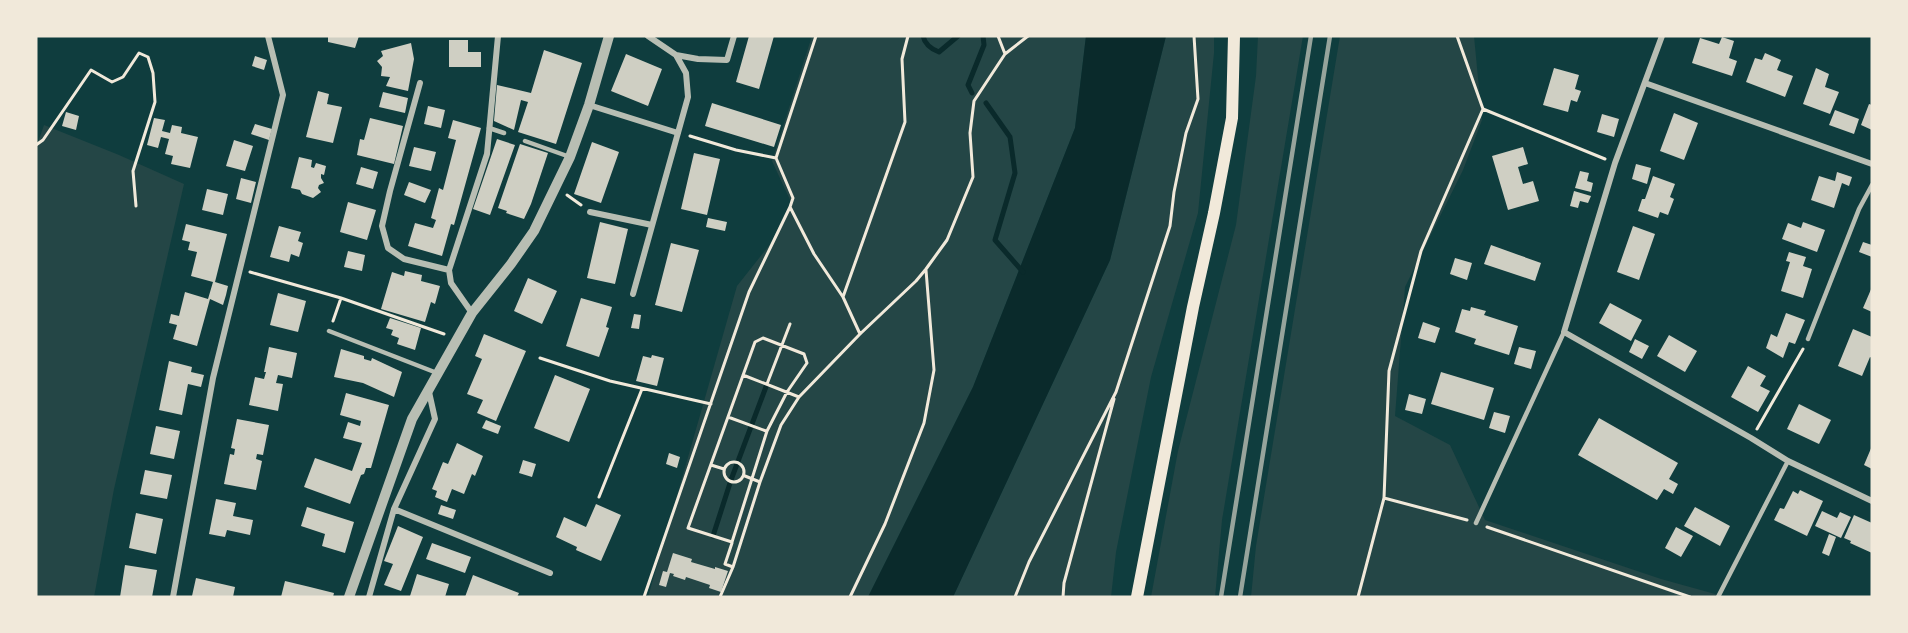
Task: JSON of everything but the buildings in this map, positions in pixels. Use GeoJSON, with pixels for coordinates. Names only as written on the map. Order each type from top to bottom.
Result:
{"type":"FeatureCollection","features":[{"type":"Feature","properties":{"kind":"main road"},"geometry":{"type":"LineString","coordinates":[[1137,597],[1232,118],[1234,36]]}},
{"type":"Feature","properties":{"kind":"street"},"geometry":{"type":"LineString","coordinates":[[172,597],[213,378],[283,95],[268,36]]}},
{"type":"Feature","properties":{"kind":"street"},"geometry":{"type":"LineString","coordinates":[[472,313],[451,283],[449,270],[487,154],[498,36]]}},
{"type":"Feature","properties":{"kind":"street"},"geometry":{"type":"LineString","coordinates":[[350,597],[412,419],[472,313],[534,231],[570,157],[589,105],[609,36]]}},
{"type":"Feature","properties":{"kind":"street"},"geometry":{"type":"LineString","coordinates":[[648,36],[676,54],[698,59],[727,60],[734,36]]}},
{"type":"Feature","properties":{"kind":"street"},"geometry":{"type":"LineString","coordinates":[[1662,36],[1615,163],[1564,332],[1788,461],[1872,501]]}},
{"type":"Feature","properties":{"kind":"street"},"geometry":{"type":"LineString","coordinates":[[633,294],[688,97],[686,73],[676,54]]}},
{"type":"Feature","properties":{"kind":"street"},"geometry":{"type":"LineString","coordinates":[[1645,82],[1872,164]]}},
{"type":"Feature","properties":{"kind":"street"},"geometry":{"type":"LineString","coordinates":[[420,83],[382,226],[388,248],[404,259],[449,270]]}},
{"type":"Feature","properties":{"kind":"street"},"geometry":{"type":"LineString","coordinates":[[589,105],[678,133]]}},
{"type":"Feature","properties":{"kind":"street"},"geometry":{"type":"LineString","coordinates":[[590,212],[652,225]]}},
{"type":"Feature","properties":{"kind":"street"},"geometry":{"type":"LineString","coordinates":[[369,597],[394,509],[435,419],[429,390]]}},
{"type":"Feature","properties":{"kind":"street"},"geometry":{"type":"LineString","coordinates":[[394,509],[550,573]]}},
{"type":"Feature","properties":{"kind":"lane"},"geometry":{"type":"LineString","coordinates":[[489,128],[504,133]]}},
{"type":"Feature","properties":{"kind":"lane"},"geometry":{"type":"LineString","coordinates":[[525,141],[570,157]]}},
{"type":"Feature","properties":{"kind":"lane"},"geometry":{"type":"LineString","coordinates":[[1808,339],[1859,209],[1872,185]]}},
{"type":"Feature","properties":{"kind":"lane"},"geometry":{"type":"LineString","coordinates":[[329,331],[437,373]]}},
{"type":"Feature","properties":{"kind":"lane"},"geometry":{"type":"LineString","coordinates":[[1476,523],[1564,332]]}},
{"type":"Feature","properties":{"kind":"lane"},"geometry":{"type":"LineString","coordinates":[[1718,597],[1788,461]]}},
{"type":"Feature","properties":{"kind":"path"},"geometry":{"type":"LineString","coordinates":[[644,597],[749,292],[793,198],[776,158],[816,36]]}},
{"type":"Feature","properties":{"kind":"path"},"geometry":{"type":"LineString","coordinates":[[843,297],[905,122],[902,58],[908,36]]}},
{"type":"Feature","properties":{"kind":"path"},"geometry":{"type":"LineString","coordinates":[[998,36],[1005,54]]}},
{"type":"Feature","properties":{"kind":"path"},"geometry":{"type":"LineString","coordinates":[[722,596],[781,425],[799,397],[926,269],[946,240],[972,177],[970,133],[974,101],[1005,54],[1028,36]]}},
{"type":"Feature","properties":{"kind":"path"},"geometry":{"type":"LineString","coordinates":[[1063,597],[1064,583],[1116,392],[1170,226],[1174,192],[1186,133],[1198,99],[1194,36]]}},
{"type":"Feature","properties":{"kind":"path"},"geometry":{"type":"LineString","coordinates":[[1358,597],[1384,498],[1389,370],[1421,251],[1482,109],[1456,36]]}},
{"type":"Feature","properties":{"kind":"path"},"geometry":{"type":"LineString","coordinates":[[36,145],[43,140],[91,70],[112,82],[123,77],[139,53],[148,57],[153,73],[155,102],[133,171],[136,206]]}},
{"type":"Feature","properties":{"kind":"path"},"geometry":{"type":"LineString","coordinates":[[1482,109],[1615,163]]}},
{"type":"Feature","properties":{"kind":"path"},"geometry":{"type":"LineString","coordinates":[[678,133],[736,150],[776,158]]}},
{"type":"Feature","properties":{"kind":"path"},"geometry":{"type":"LineString","coordinates":[[555,187],[590,212]]}},
{"type":"Feature","properties":{"kind":"path"},"geometry":{"type":"LineString","coordinates":[[790,207],[814,254],[843,297],[860,334]]}},
{"type":"Feature","properties":{"kind":"path"},"geometry":{"type":"LineString","coordinates":[[240,269],[341,298],[457,338]]}},
{"type":"Feature","properties":{"kind":"path"},"geometry":{"type":"LineString","coordinates":[[850,597],[885,524],[924,423],[934,370],[926,269]]}},
{"type":"Feature","properties":{"kind":"path"},"geometry":{"type":"LineString","coordinates":[[329,331],[341,298]]}},
{"type":"Feature","properties":{"kind":"path"},"geometry":{"type":"LineString","coordinates":[[767,384],[790,324]]}},
{"type":"Feature","properties":{"kind":"path"},"geometry":{"type":"LineString","coordinates":[[732,542],[688,528],[755,342],[763,338],[804,354],[807,363],[787,392],[766,431],[752,479],[732,542],[725,564],[733,567]]}},
{"type":"Feature","properties":{"kind":"path"},"geometry":{"type":"LineString","coordinates":[[1751,438],[1808,339]]}},
{"type":"Feature","properties":{"kind":"path"},"geometry":{"type":"LineString","coordinates":[[540,358],[610,381],[711,404]]}},
{"type":"Feature","properties":{"kind":"path"},"geometry":{"type":"LineString","coordinates":[[743,375],[799,397]]}},
{"type":"Feature","properties":{"kind":"path"},"geometry":{"type":"LineString","coordinates":[[599,497],[642,389]]}},
{"type":"Feature","properties":{"kind":"path"},"geometry":{"type":"LineString","coordinates":[[1015,597],[1029,562],[1116,392]]}},
{"type":"Feature","properties":{"kind":"path"},"geometry":{"type":"LineString","coordinates":[[728,417],[766,431]]}},
{"type":"Feature","properties":{"kind":"path"},"geometry":{"type":"LineString","coordinates":[[732,462],[737,462],[742,466],[744,476],[741,481],[730,482],[723,474],[724,469],[732,462]]}},
{"type":"Feature","properties":{"kind":"path"},"geometry":{"type":"LineString","coordinates":[[711,465],[724,469]]}},
{"type":"Feature","properties":{"kind":"path"},"geometry":{"type":"LineString","coordinates":[[744,476],[760,482]]}},
{"type":"Feature","properties":{"kind":"path"},"geometry":{"type":"LineString","coordinates":[[1384,498],[1476,523],[1690,597]]}},
{"type":"Feature","properties":{"kind":"shaded area"},"geometry":{"type":"Polygon","coordinates":[[[812,36],[1086,36],[1075,128],[973,387],[868,597],[648,597],[737,286],[771,243],[791,202],[772,161],[812,36]]]}},
{"type":"Feature","properties":{"kind":"shaded area"},"geometry":{"type":"Polygon","coordinates":[[[1086,36],[1166,36],[1110,260],[953,597],[868,597],[973,387],[1075,128],[1086,36]]]}},
{"type":"Feature","properties":{"kind":"shaded area"},"geometry":{"type":"Polygon","coordinates":[[[1166,36],[1214,36],[1214,53],[1198,213],[1151,377],[1116,552],[1111,597],[953,597],[1110,260],[1166,36]]]}},
{"type":"Feature","properties":{"kind":"shaded area"},"geometry":{"type":"Polygon","coordinates":[[[1258,36],[1303,36],[1222,520],[1215,597],[1151,597],[1178,451],[1236,225],[1256,76],[1258,36]]]}},
{"type":"Feature","properties":{"kind":"shaded area"},"geometry":{"type":"Polygon","coordinates":[[[1340,36],[1474,36],[1482,120],[1463,170],[1405,287],[1395,416],[1450,445],[1485,520],[1661,579],[1726,597],[1251,597],[1256,546],[1340,36]]]}},
{"type":"Feature","properties":{"kind":"shaded area"},"geometry":{"type":"Polygon","coordinates":[[[44,125],[184,184],[114,489],[94,597],[36,597],[36,148],[44,125]]]}},
{"type":"Feature","properties":{"kind":"waterway"},"geometry":{"type":"LineString","coordinates":[[923,36],[925,42],[933,50],[939,52],[958,36]]}},
{"type":"Feature","properties":{"kind":"waterway"},"geometry":{"type":"LineString","coordinates":[[972,93],[968,85],[984,45],[983,36]]}},
{"type":"Feature","properties":{"kind":"waterway"},"geometry":{"type":"LineString","coordinates":[[986,103],[1010,137],[1015,173],[995,240],[1023,272]]}},
{"type":"Feature","properties":{"kind":"waterway"},"geometry":{"type":"LineString","coordinates":[[713,536],[767,384]]}},
{"type":"Feature","properties":{"kind":"railway"},"geometry":{"type":"LineString","coordinates":[[1221,597],[1311,36]]}},
{"type":"Feature","properties":{"kind":"railway"},"geometry":{"type":"LineString","coordinates":[[1240,597],[1330,36]]}}]}
